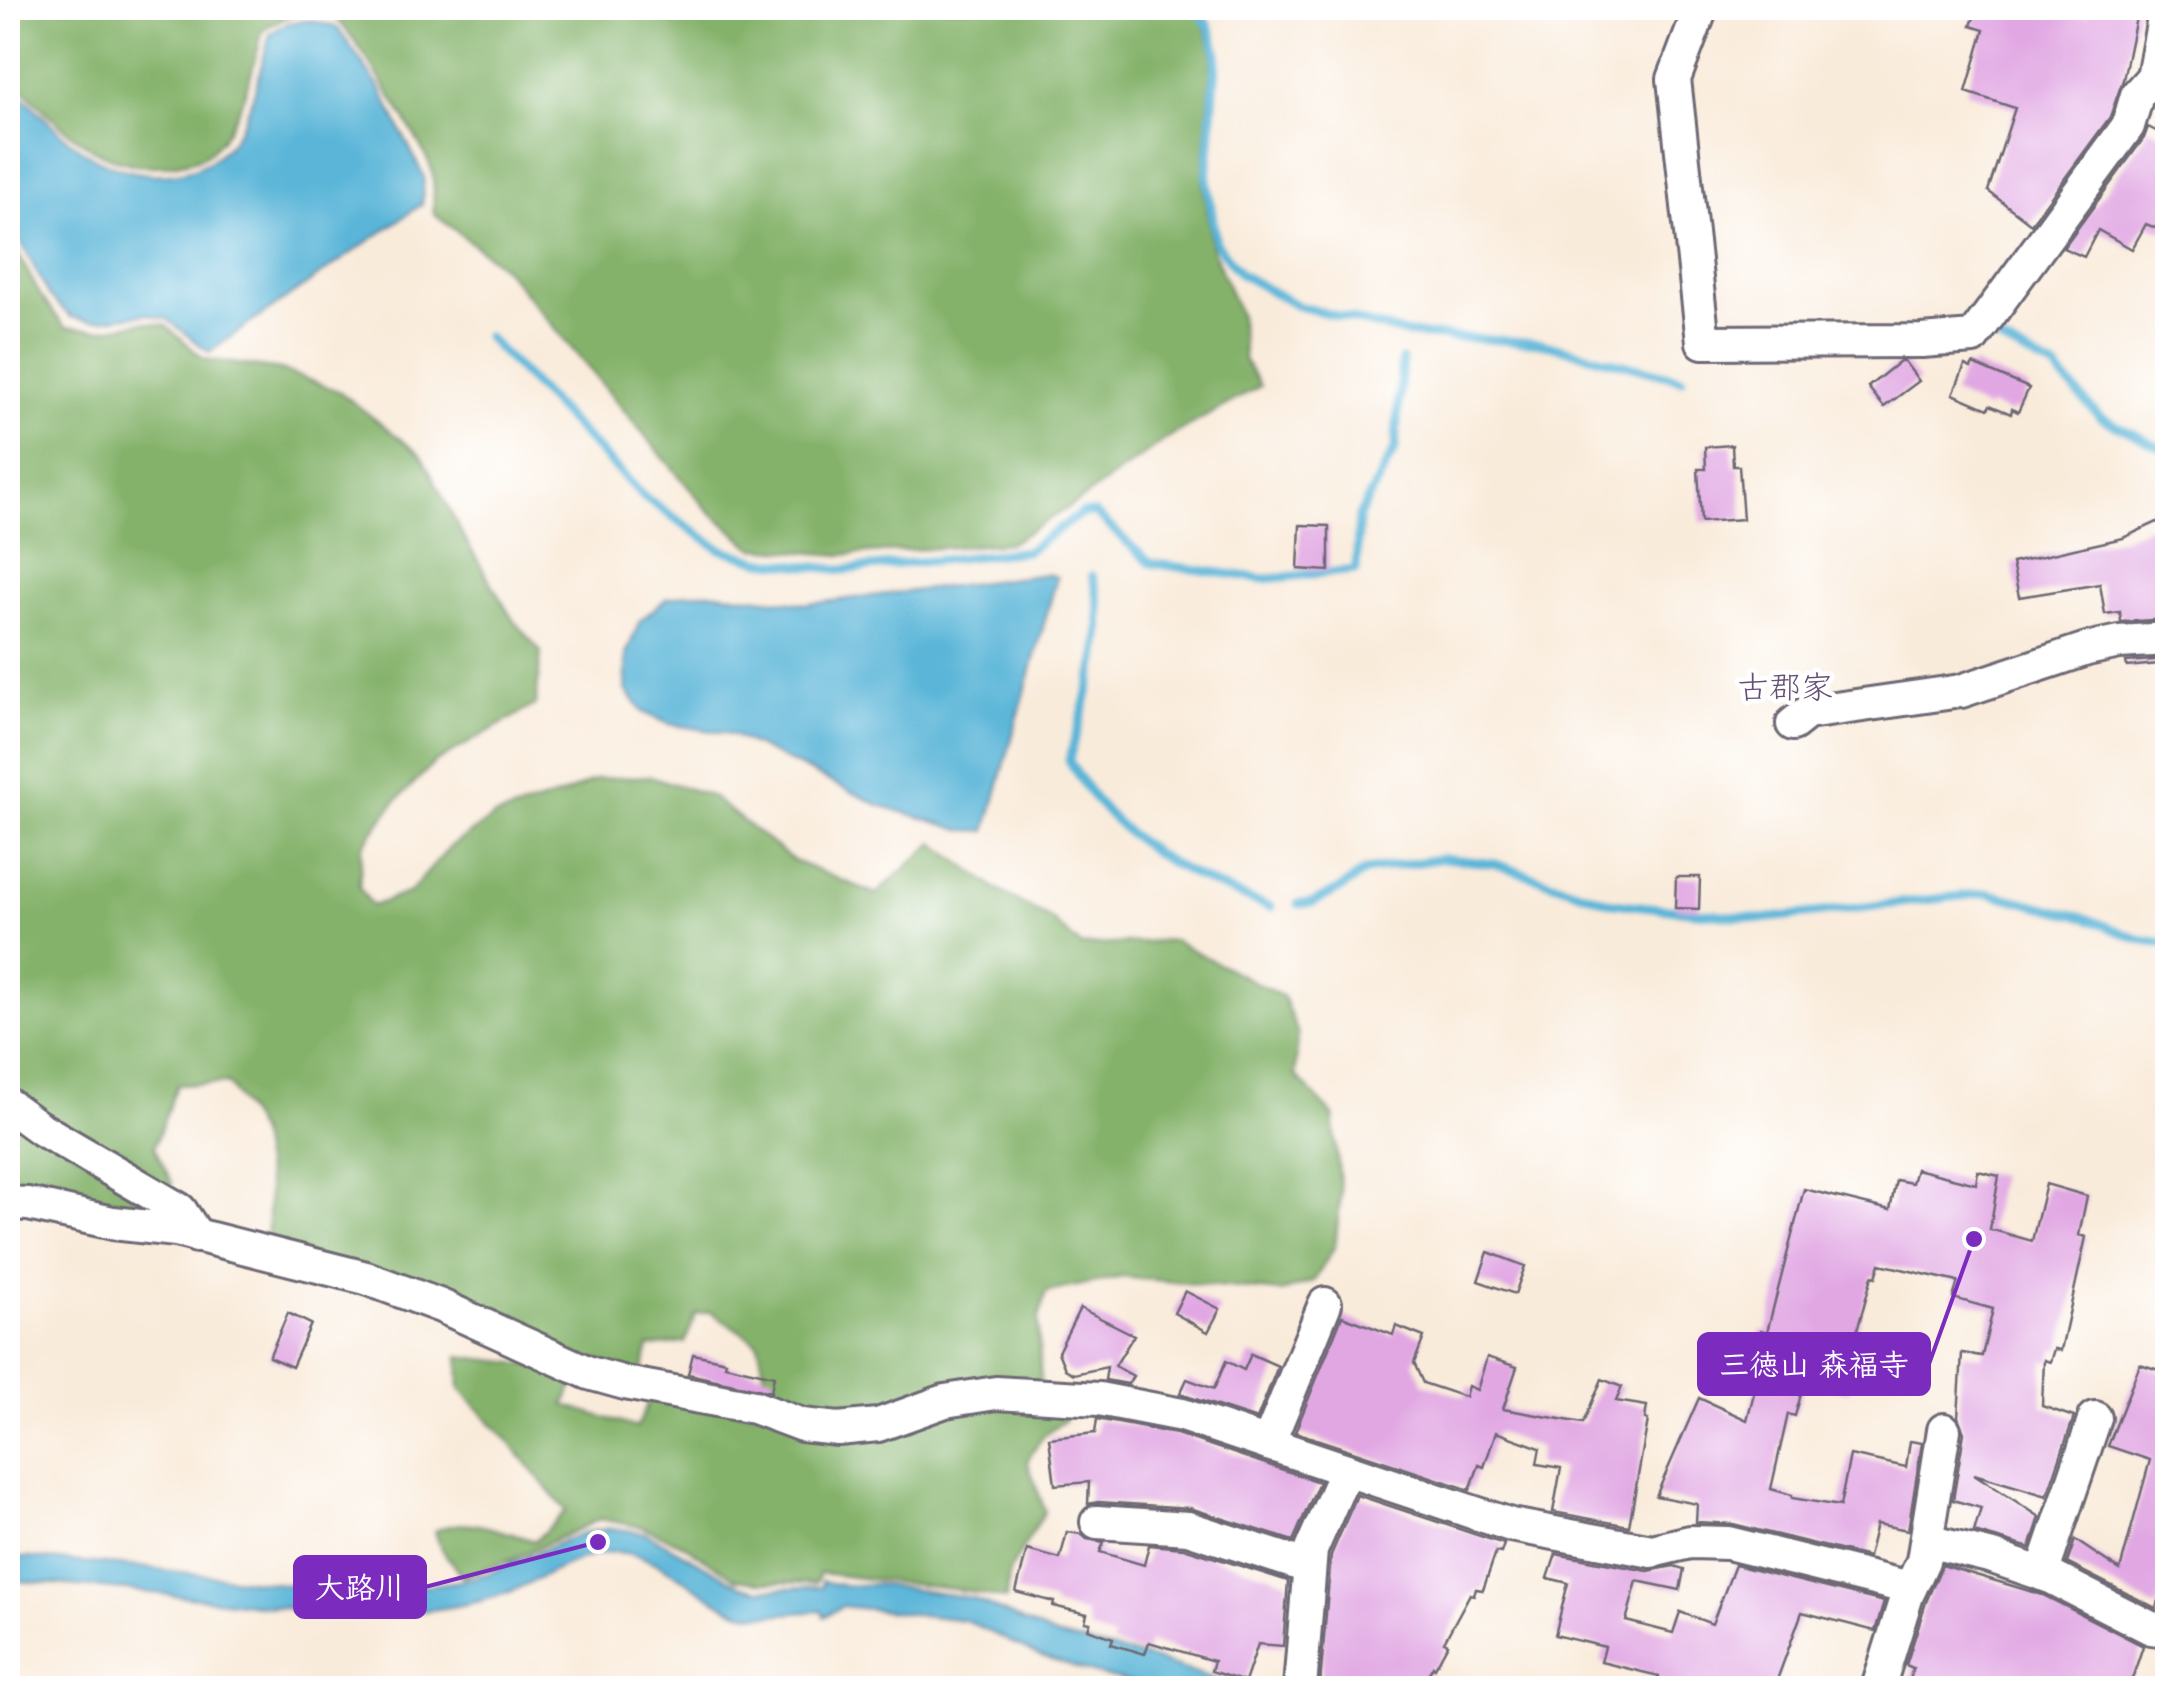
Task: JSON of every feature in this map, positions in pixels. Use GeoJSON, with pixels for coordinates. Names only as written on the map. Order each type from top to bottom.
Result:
{"type":"FeatureCollection","features":[{"type":"Feature","properties":{"kind":"street"},"geometry":{"type":"LineString","coordinates":[[1700,8],[1674,79],[1702,342],[1922,341],[1973,337],[2128,126],[2138,95],[2160,84],[2166,8]]}},
{"type":"Feature","properties":{"kind":"street"},"geometry":{"type":"LineString","coordinates":[[1792,724],[1807,712],[1961,691],[2119,642],[2168,639]]}},
{"type":"Feature","properties":{"kind":"street"},"geometry":{"type":"LineString","coordinates":[[8,1105],[54,1137],[180,1210],[197,1236]]}},
{"type":"Feature","properties":{"kind":"street"},"geometry":{"type":"LineString","coordinates":[[8,1203],[113,1224],[176,1230],[366,1278],[442,1306],[589,1373],[754,1407],[802,1425],[838,1429],[878,1425],[945,1401],[1012,1394],[1100,1399],[1182,1415],[1519,1526],[1652,1551],[1690,1542],[1728,1543],[1910,1588]]}},
{"type":"Feature","properties":{"kind":"street"},"geometry":{"type":"LineString","coordinates":[[1268,1444],[1325,1304]]}},
{"type":"Feature","properties":{"kind":"street"},"geometry":{"type":"LineString","coordinates":[[2042,1574],[2095,1418]]}},
{"type":"Feature","properties":{"kind":"street"},"geometry":{"type":"LineString","coordinates":[[1878,1688],[1922,1561],[1944,1430]]}},
{"type":"Feature","properties":{"kind":"street"},"geometry":{"type":"LineString","coordinates":[[1300,1688],[1312,1550],[1346,1470]]}},
{"type":"Feature","properties":{"kind":"street"},"geometry":{"type":"LineString","coordinates":[[1097,1522],[1188,1528],[1309,1568]]}},
{"type":"Feature","properties":{"kind":"street"},"geometry":{"type":"LineString","coordinates":[[1926,1541],[2042,1574],[2151,1628],[2168,1630]]}},
{"type":"Feature","properties":{"kind":"green space"},"geometry":{"type":"Polygon","coordinates":[[[8,8],[1193,8],[1205,27],[1213,53],[1203,180],[1212,248],[1240,316],[1244,360],[1260,386],[1169,437],[1079,501],[1010,543],[840,555],[753,548],[707,509],[503,267],[434,214],[432,173],[425,156],[370,64],[335,18],[307,12],[288,16],[263,30],[239,109],[223,138],[203,156],[169,165],[144,166],[122,162],[82,142],[13,79],[8,70],[8,8]]]}},
{"type":"Feature","properties":{"kind":"green space"},"geometry":{"type":"Polygon","coordinates":[[[8,235],[41,296],[65,327],[99,330],[143,322],[165,325],[204,359],[281,370],[339,391],[421,455],[513,620],[541,652],[536,704],[434,763],[393,804],[362,847],[359,887],[372,906],[410,892],[450,847],[494,817],[597,779],[650,776],[711,796],[794,861],[876,894],[934,843],[996,889],[1051,919],[1081,946],[1173,940],[1283,997],[1298,1034],[1295,1075],[1333,1115],[1341,1194],[1335,1246],[1314,1281],[1282,1292],[1122,1277],[1046,1292],[1038,1321],[1041,1389],[883,1418],[772,1407],[758,1343],[711,1312],[696,1314],[685,1342],[649,1347],[640,1379],[268,1245],[268,1188],[258,1131],[228,1083],[177,1085],[154,1147],[172,1183],[166,1196],[8,1100],[8,235]]]}},
{"type":"Feature","properties":{"kind":"green space"},"geometry":{"type":"Polygon","coordinates":[[[8,1111],[141,1191],[116,1217],[8,1196],[8,1111]]]}},
{"type":"Feature","properties":{"kind":"green space"},"geometry":{"type":"Polygon","coordinates":[[[459,1356],[577,1374],[565,1405],[637,1428],[652,1393],[748,1412],[918,1415],[1056,1400],[1065,1420],[1042,1437],[1027,1461],[1045,1511],[1010,1570],[1006,1599],[820,1573],[816,1583],[737,1579],[682,1544],[643,1527],[600,1519],[513,1559],[462,1577],[440,1547],[435,1531],[473,1524],[535,1541],[566,1511],[460,1389],[459,1356]]]}},
{"type":"Feature","properties":{"kind":"water"},"geometry":{"type":"Polygon","coordinates":[[[310,20],[337,27],[381,90],[424,177],[422,204],[209,352],[167,319],[146,314],[91,321],[71,317],[50,297],[8,218],[8,85],[73,144],[103,162],[146,174],[189,171],[225,149],[239,130],[270,34],[287,23],[310,20]]]}},
{"type":"Feature","properties":{"kind":"water"},"geometry":{"type":"Polygon","coordinates":[[[1047,574],[1057,577],[986,831],[962,830],[879,805],[731,734],[669,724],[643,712],[626,690],[626,654],[640,621],[666,599],[710,592],[808,604],[1047,574]]]}},
{"type":"Feature","properties":{"kind":"water"},"geometry":{"type":"Polygon","coordinates":[[[612,1528],[646,1533],[742,1586],[758,1590],[822,1587],[822,1581],[845,1586],[876,1584],[972,1598],[1055,1636],[1152,1659],[1243,1688],[1155,1688],[1099,1675],[1039,1656],[965,1620],[842,1606],[824,1617],[822,1611],[740,1612],[660,1565],[614,1552],[585,1558],[491,1598],[454,1607],[396,1613],[338,1614],[8,1580],[8,1556],[343,1591],[407,1588],[487,1574],[583,1533],[612,1528]]]}},
{"type":"Feature","properties":{"kind":"building"},"geometry":{"type":"Polygon","coordinates":[[[1977,8],[2042,8],[2087,17],[2089,8],[2138,8],[2123,80],[2110,117],[2031,224],[1988,191],[2015,108],[1966,92],[1984,30],[1971,26],[1977,8]]]}},
{"type":"Feature","properties":{"kind":"building"},"geometry":{"type":"Polygon","coordinates":[[[2148,127],[2168,137],[2168,233],[2146,224],[2132,249],[2098,230],[2084,257],[2063,248],[2144,138],[2148,127]]]}},
{"type":"Feature","properties":{"kind":"building"},"geometry":{"type":"Polygon","coordinates":[[[1900,361],[1919,381],[1884,407],[1868,387],[1900,361]]]}},
{"type":"Feature","properties":{"kind":"building"},"geometry":{"type":"Polygon","coordinates":[[[1973,364],[2029,388],[2018,412],[2012,409],[2011,414],[1990,405],[1988,409],[1953,394],[1965,365],[1971,368],[1973,364]]]}},
{"type":"Feature","properties":{"kind":"building"},"geometry":{"type":"Polygon","coordinates":[[[1732,445],[1733,466],[1739,466],[1743,519],[1701,522],[1698,469],[1706,469],[1705,447],[1732,445]]]}},
{"type":"Feature","properties":{"kind":"building"},"geometry":{"type":"Polygon","coordinates":[[[2168,517],[2168,619],[2121,622],[2120,612],[2105,614],[2100,584],[2019,597],[2012,563],[2123,538],[2168,517]]]}},
{"type":"Feature","properties":{"kind":"building"},"geometry":{"type":"Polygon","coordinates":[[[1300,525],[1329,526],[1329,571],[1298,569],[1300,525]]]}},
{"type":"Feature","properties":{"kind":"building"},"geometry":{"type":"Polygon","coordinates":[[[2168,659],[2168,663],[2127,667],[2126,662],[2168,659]]]}},
{"type":"Feature","properties":{"kind":"building"},"geometry":{"type":"Polygon","coordinates":[[[1676,877],[1700,877],[1699,909],[1675,908],[1676,877]]]}},
{"type":"Feature","properties":{"kind":"building"},"geometry":{"type":"Polygon","coordinates":[[[1916,1169],[1976,1184],[1978,1171],[1999,1176],[1990,1229],[2032,1241],[2046,1184],[2087,1196],[2079,1235],[2086,1237],[2061,1350],[2054,1349],[2050,1362],[2044,1360],[2042,1406],[2074,1417],[2047,1496],[1974,1474],[2040,1517],[2030,1548],[1974,1532],[1981,1508],[1953,1500],[1964,1433],[1958,1417],[1962,1353],[1982,1356],[1993,1309],[1953,1298],[1958,1282],[1880,1264],[1876,1277],[1872,1276],[1851,1353],[1858,1355],[1847,1392],[1805,1380],[1795,1416],[1788,1414],[1771,1489],[1792,1498],[1840,1506],[1850,1455],[1906,1467],[1910,1441],[1922,1443],[1908,1530],[1876,1524],[1868,1557],[1733,1524],[1696,1522],[1697,1504],[1656,1496],[1699,1398],[1747,1420],[1764,1355],[1755,1352],[1761,1330],[1767,1332],[1804,1189],[1890,1210],[1896,1180],[1912,1183],[1916,1169]]]}},
{"type":"Feature","properties":{"kind":"building"},"geometry":{"type":"Polygon","coordinates":[[[1488,1252],[1525,1266],[1515,1294],[1478,1281],[1488,1252]]]}},
{"type":"Feature","properties":{"kind":"building"},"geometry":{"type":"Polygon","coordinates":[[[1185,1291],[1220,1309],[1208,1332],[1174,1313],[1185,1291]]]}},
{"type":"Feature","properties":{"kind":"building"},"geometry":{"type":"Polygon","coordinates":[[[1080,1308],[1134,1335],[1115,1366],[1133,1376],[1128,1384],[1105,1380],[1107,1367],[1074,1374],[1065,1369],[1058,1352],[1080,1308]]]}},
{"type":"Feature","properties":{"kind":"building"},"geometry":{"type":"Polygon","coordinates":[[[288,1313],[311,1324],[292,1367],[269,1357],[288,1313]]]}},
{"type":"Feature","properties":{"kind":"building"},"geometry":{"type":"Polygon","coordinates":[[[1342,1316],[1393,1335],[1396,1326],[1424,1337],[1414,1363],[1423,1383],[1465,1397],[1468,1386],[1477,1390],[1487,1357],[1517,1367],[1503,1409],[1583,1423],[1602,1379],[1622,1387],[1616,1401],[1647,1406],[1648,1420],[1629,1526],[1553,1512],[1561,1468],[1537,1464],[1540,1448],[1496,1432],[1484,1467],[1479,1465],[1470,1490],[1295,1432],[1342,1316]]]}},
{"type":"Feature","properties":{"kind":"building"},"geometry":{"type":"Polygon","coordinates":[[[693,1354],[774,1376],[771,1392],[688,1374],[693,1354]]]}},
{"type":"Feature","properties":{"kind":"building"},"geometry":{"type":"Polygon","coordinates":[[[1251,1354],[1278,1366],[1257,1419],[1180,1394],[1187,1379],[1214,1389],[1226,1361],[1244,1370],[1251,1354]]]}},
{"type":"Feature","properties":{"kind":"building"},"geometry":{"type":"Polygon","coordinates":[[[2140,1364],[2168,1373],[2168,1580],[2156,1608],[2067,1563],[2075,1540],[2120,1570],[2150,1460],[2108,1446],[2140,1364]]]}},
{"type":"Feature","properties":{"kind":"building"},"geometry":{"type":"Polygon","coordinates":[[[1097,1419],[1177,1434],[1319,1482],[1293,1541],[1190,1508],[1088,1504],[1089,1482],[1055,1485],[1049,1438],[1095,1433],[1097,1419]]]}},
{"type":"Feature","properties":{"kind":"building"},"geometry":{"type":"Polygon","coordinates":[[[1357,1495],[1504,1544],[1501,1553],[1496,1552],[1483,1590],[1476,1589],[1474,1595],[1470,1594],[1444,1642],[1448,1644],[1420,1688],[1320,1685],[1331,1555],[1357,1495]]]}},
{"type":"Feature","properties":{"kind":"building"},"geometry":{"type":"Polygon","coordinates":[[[1067,1532],[1104,1542],[1100,1552],[1144,1565],[1149,1545],[1184,1548],[1288,1581],[1283,1646],[1258,1644],[1245,1682],[1211,1671],[1214,1661],[1149,1642],[1145,1654],[1111,1644],[1113,1638],[1088,1629],[1087,1614],[1016,1592],[1027,1550],[1060,1559],[1067,1532]]]}},
{"type":"Feature","properties":{"kind":"building"},"geometry":{"type":"Polygon","coordinates":[[[1556,1554],[1648,1571],[1674,1566],[1684,1569],[1680,1590],[1637,1581],[1626,1621],[1673,1633],[1680,1612],[1712,1624],[1735,1565],[1884,1602],[1875,1631],[1802,1612],[1774,1688],[1654,1688],[1659,1676],[1601,1662],[1605,1647],[1555,1635],[1568,1583],[1548,1578],[1556,1554]]]}},
{"type":"Feature","properties":{"kind":"building"},"geometry":{"type":"Polygon","coordinates":[[[1942,1565],[2043,1595],[2143,1646],[2129,1688],[1906,1688],[1913,1668],[1906,1665],[1942,1565]]]}},
{"type":"Feature","properties":{"kind":"waterway"},"geometry":{"type":"LineString","coordinates":[[1196,8],[1209,26],[1217,52],[1207,178],[1216,243],[1240,274],[1298,306],[1409,334],[1541,343],[1682,379]]}},
{"type":"Feature","properties":{"kind":"waterway"},"geometry":{"type":"LineString","coordinates":[[487,337],[643,496],[720,549],[760,561],[843,570],[1027,551],[1082,513],[1095,513],[1150,563],[1264,579],[1356,570],[1359,516],[1395,449],[1402,360]]}},
{"type":"Feature","properties":{"kind":"waterway"},"geometry":{"type":"LineString","coordinates":[[1994,338],[2055,369],[2100,417],[2168,451]]}},
{"type":"Feature","properties":{"kind":"waterway"},"geometry":{"type":"LineString","coordinates":[[1092,576],[1098,598],[1098,645],[1069,760],[1107,812],[1155,853],[1211,883],[1271,907]]}},
{"type":"Feature","properties":{"kind":"waterway"},"geometry":{"type":"LineString","coordinates":[[1298,904],[1312,903],[1365,871],[1444,858],[1496,864],[1613,903],[1762,919],[1987,893],[2083,917],[2138,939],[2168,944]]}},
{"type":"Feature","properties":{"kind":"place","name":"三徳山 森福寺"},"geometry":{"type":"Point","coordinates":[1974,1239]}},
{"type":"Feature","properties":{"kind":"place","name":"大路川"},"geometry":{"type":"Point","coordinates":[598,1542]}},
{"type":"Feature","properties":{"kind":"district","name":"古郡家"},"geometry":{"type":"Point","coordinates":[1785,685]}}]}
